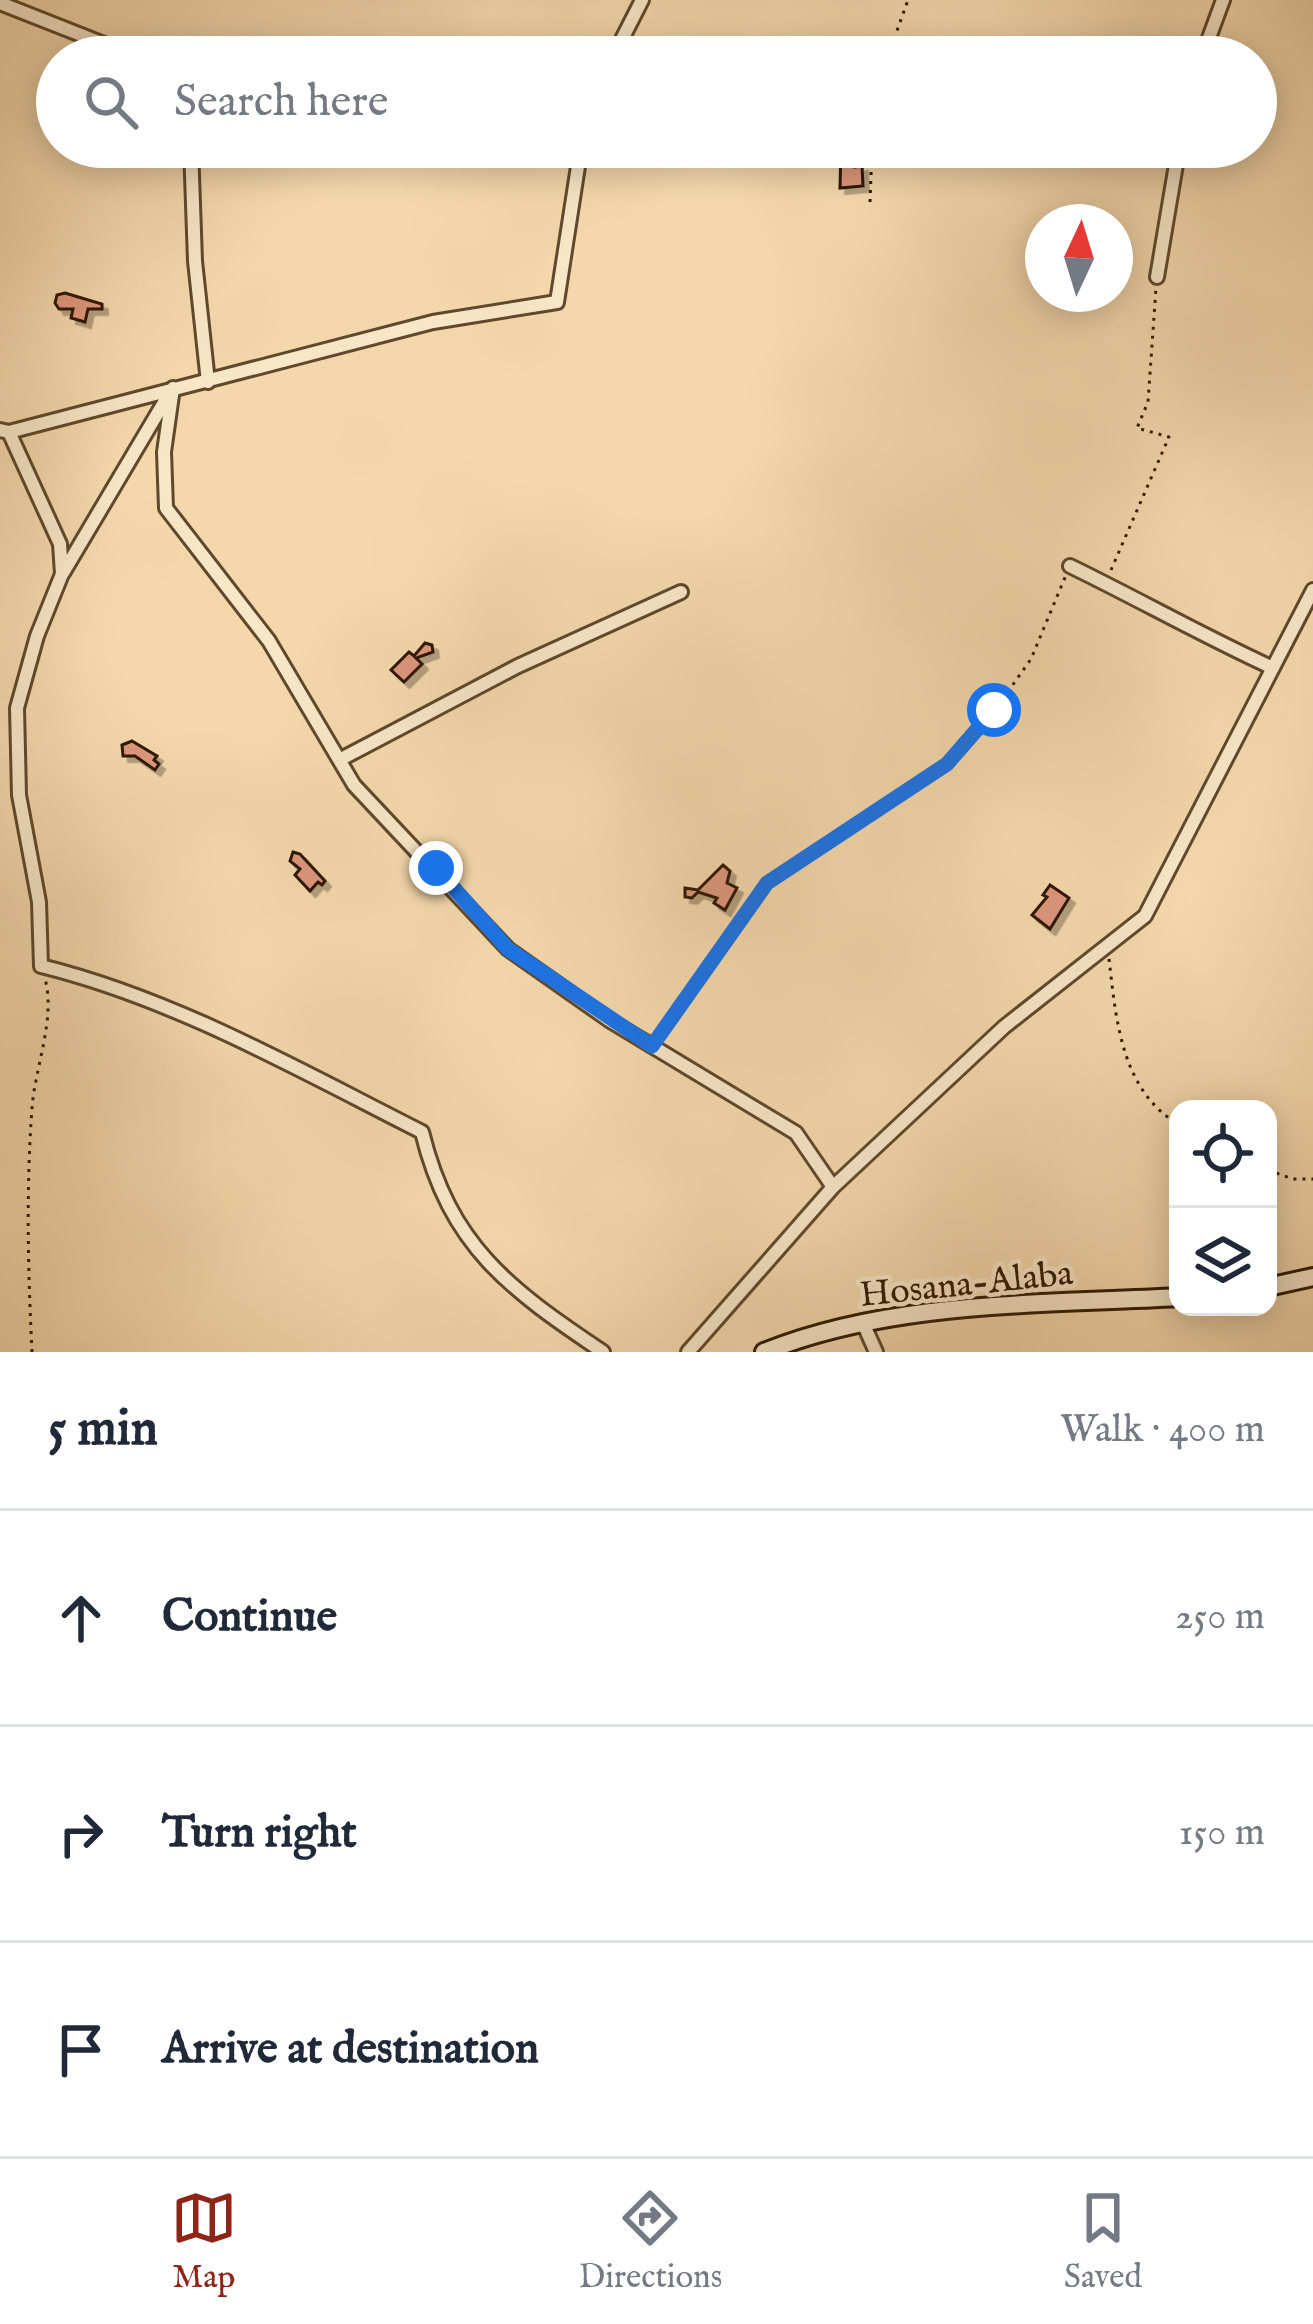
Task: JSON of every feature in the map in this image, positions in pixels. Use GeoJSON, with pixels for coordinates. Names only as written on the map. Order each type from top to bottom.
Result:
{"type":"FeatureCollection","features":[{"type":"Feature","properties":{"kind":"main road"},"geometry":{"type":"LineString","coordinates":[[1277,1285],[1313,1277]]}},
{"type":"Feature","properties":{"kind":"main road","name":"Hosana-Alaba"},"geometry":{"type":"LineString","coordinates":[[764,1352],[863,1323],[923,1312],[1169,1298]]}},
{"type":"Feature","properties":{"kind":"street"},"geometry":{"type":"LineString","coordinates":[[624,36],[642,0]]}},
{"type":"Feature","properties":{"kind":"street"},"geometry":{"type":"LineString","coordinates":[[1210,36],[1223,0]]}},
{"type":"Feature","properties":{"kind":"street"},"geometry":{"type":"LineString","coordinates":[[0,3],[83,36]]}},
{"type":"Feature","properties":{"kind":"street"},"geometry":{"type":"LineString","coordinates":[[192,168],[195,261],[208,382]]}},
{"type":"Feature","properties":{"kind":"street"},"geometry":{"type":"LineString","coordinates":[[62,574],[60,544],[4,431],[433,322],[556,302],[578,168]]}},
{"type":"Feature","properties":{"kind":"street"},"geometry":{"type":"LineString","coordinates":[[1157,277],[1175,168]]}},
{"type":"Feature","properties":{"kind":"street"},"geometry":{"type":"LineString","coordinates":[[173,388],[62,574],[37,636],[17,708],[19,795],[39,902],[41,966],[173,1009],[422,1132],[434,1181],[456,1223],[489,1263],[544,1312],[603,1352]]}},
{"type":"Feature","properties":{"kind":"street"},"geometry":{"type":"LineString","coordinates":[[173,388],[164,452],[166,508],[269,641],[355,785],[508,949],[652,1046],[796,1132],[833,1187]]}},
{"type":"Feature","properties":{"kind":"street"},"geometry":{"type":"LineString","coordinates":[[1070,566],[1185,628],[1273,668]]}},
{"type":"Feature","properties":{"kind":"street"},"geometry":{"type":"LineString","coordinates":[[688,1352],[833,1187],[1004,1027],[1144,916],[1313,590]]}},
{"type":"Feature","properties":{"kind":"street"},"geometry":{"type":"LineString","coordinates":[[341,759],[518,666],[681,592]]}},
{"type":"Feature","properties":{"kind":"street"},"geometry":{"type":"LineString","coordinates":[[863,1323],[876,1352]]}},
{"type":"Feature","properties":{"kind":"path"},"geometry":{"type":"LineString","coordinates":[[895,36],[908,0]]}},
{"type":"Feature","properties":{"kind":"path"},"geometry":{"type":"LineString","coordinates":[[870,202],[871,168]]}},
{"type":"Feature","properties":{"kind":"path"},"geometry":{"type":"LineString","coordinates":[[1105,583],[1169,437],[1137,428],[1148,403],[1157,277]]}},
{"type":"Feature","properties":{"kind":"path"},"geometry":{"type":"LineString","coordinates":[[652,1046],[767,883],[947,764],[983,723],[1031,659],[1070,566]]}},
{"type":"Feature","properties":{"kind":"path"},"geometry":{"type":"LineString","coordinates":[[1108,945],[1116,1021],[1135,1081],[1158,1112],[1169,1119]]}},
{"type":"Feature","properties":{"kind":"path"},"geometry":{"type":"LineString","coordinates":[[32,1352],[29,1142],[50,996],[41,966]]}},
{"type":"Feature","properties":{"kind":"path"},"geometry":{"type":"LineString","coordinates":[[1277,1173],[1313,1179]]}},
{"type":"Feature","properties":{"kind":"building"},"geometry":{"type":"Polygon","coordinates":[[[840,168],[862,168],[863,186],[840,188],[840,168]]]}},
{"type":"Feature","properties":{"kind":"building"},"geometry":{"type":"Polygon","coordinates":[[[57,295],[102,304],[102,309],[88,309],[85,322],[71,318],[73,309],[59,309],[55,303],[57,295]]]}},
{"type":"Feature","properties":{"kind":"building"},"geometry":{"type":"Polygon","coordinates":[[[425,643],[432,645],[433,652],[416,658],[422,664],[404,682],[391,670],[425,643]]]}},
{"type":"Feature","properties":{"kind":"building"},"geometry":{"type":"Polygon","coordinates":[[[132,741],[157,756],[155,770],[135,756],[123,756],[122,745],[132,741]]]}},
{"type":"Feature","properties":{"kind":"building"},"geometry":{"type":"Polygon","coordinates":[[[293,852],[325,881],[322,885],[318,882],[310,891],[295,875],[300,869],[290,861],[293,852]]]}},
{"type":"Feature","properties":{"kind":"building"},"geometry":{"type":"Polygon","coordinates":[[[723,865],[730,871],[727,883],[737,888],[725,910],[714,903],[717,898],[698,892],[685,897],[685,888],[698,890],[723,865]]]}},
{"type":"Feature","properties":{"kind":"building"},"geometry":{"type":"Polygon","coordinates":[[[1050,885],[1069,898],[1050,929],[1032,915],[1047,897],[1043,895],[1050,885]]]}},
{"type":"Feature","properties":{"kind":"route"},"geometry":{"type":"LineString","coordinates":[[436,868],[508,949],[652,1046],[767,883],[947,764],[994,710]]}}]}
